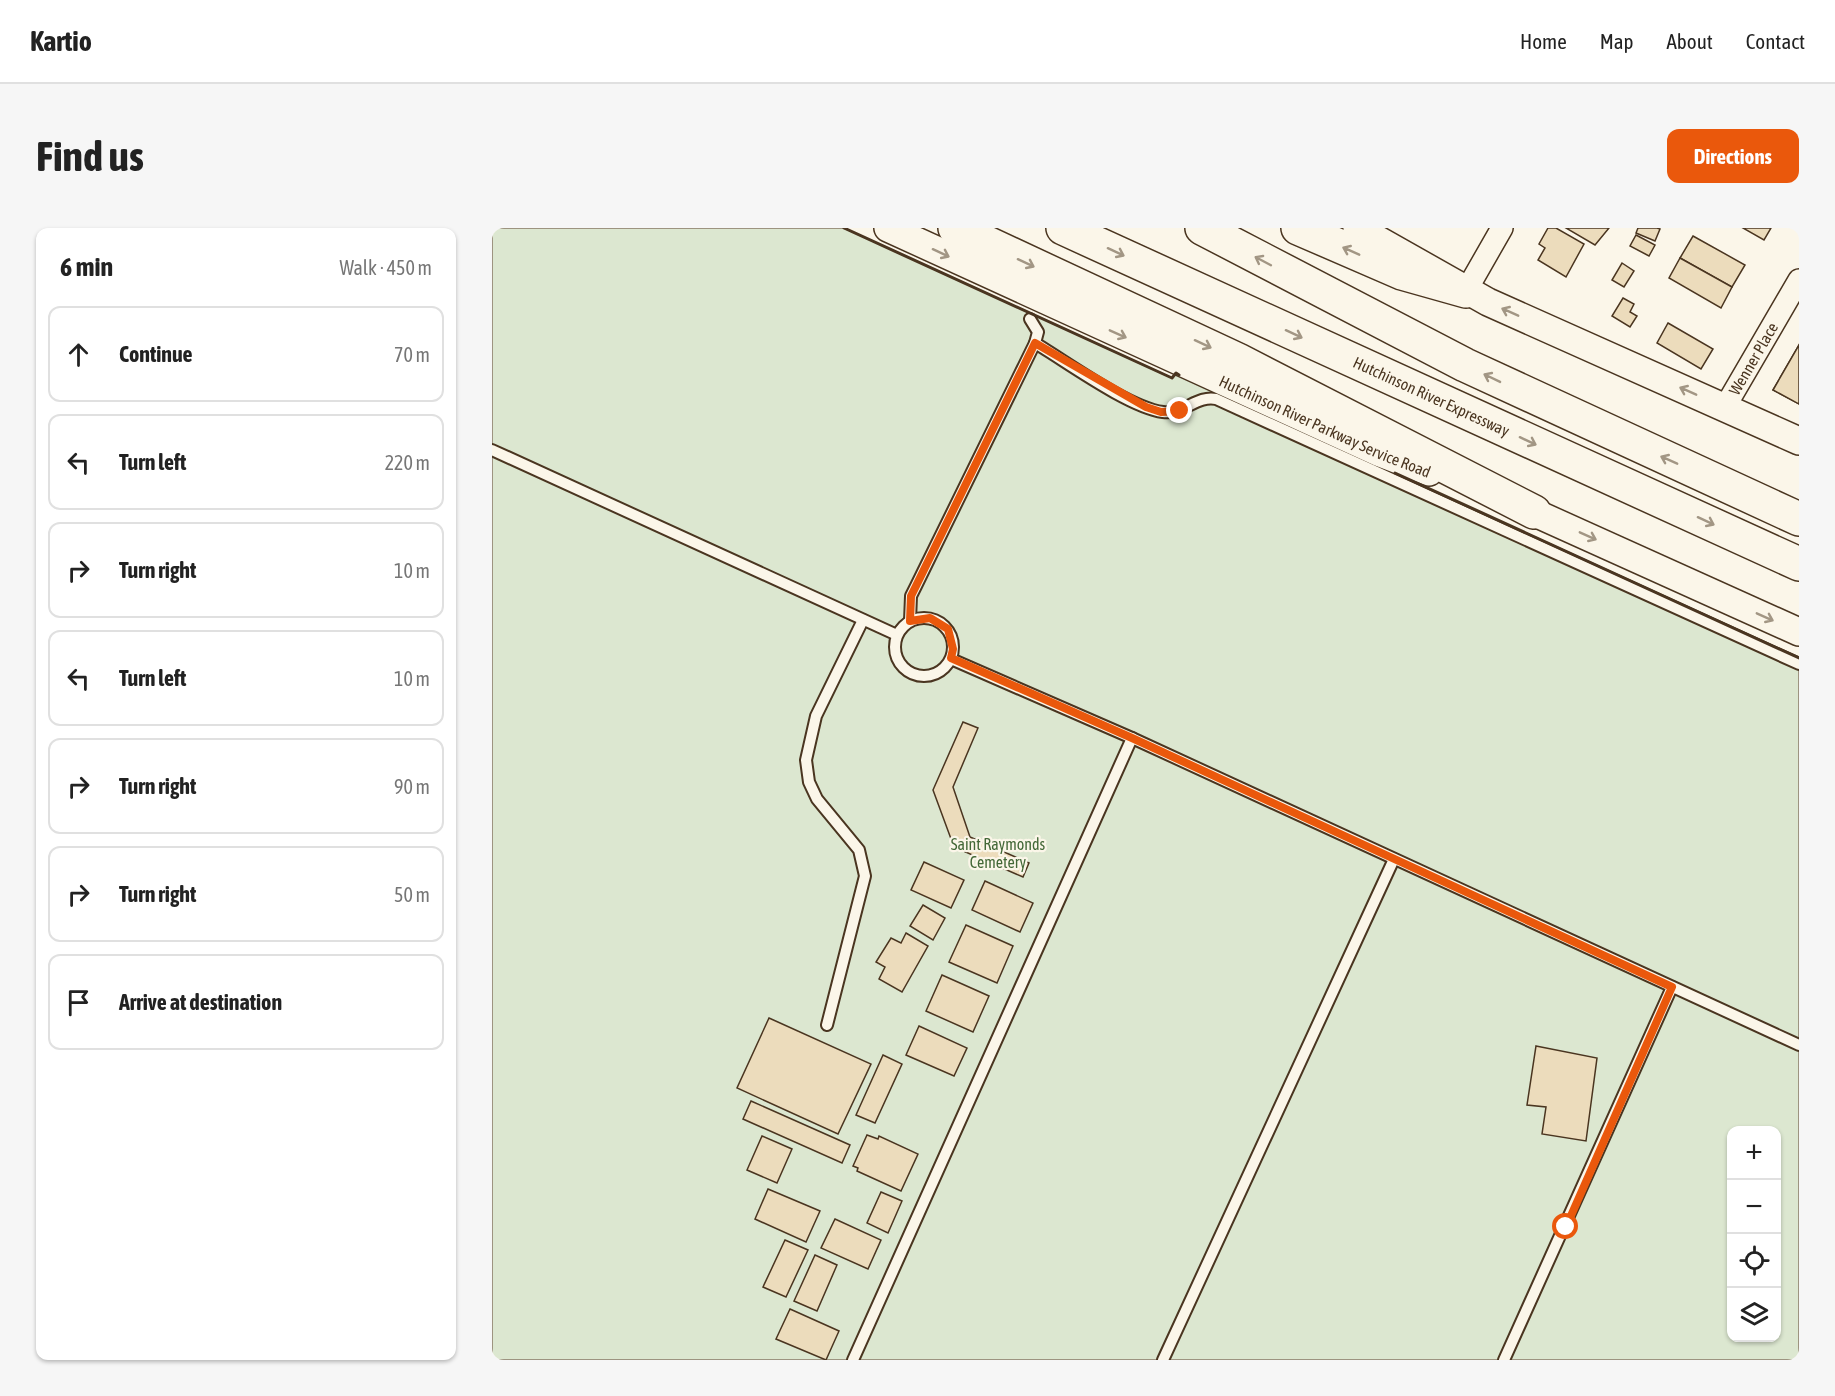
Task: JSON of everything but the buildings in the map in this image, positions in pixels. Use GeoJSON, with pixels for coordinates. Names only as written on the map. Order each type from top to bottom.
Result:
{"type":"FeatureCollection","features":[{"type":"Feature","properties":{"kind":"highway"},"geometry":{"type":"LineString","coordinates":[[955,228],[1238,360],[1534,512]]}},
{"type":"Feature","properties":{"kind":"highway","name":"Hutchinson River Expressway"},"geometry":{"type":"LineString","coordinates":[[1063,228],[1799,564]]}},
{"type":"Feature","properties":{"kind":"highway"},"geometry":{"type":"LineString","coordinates":[[1202,228],[1465,365],[1799,519]]}},
{"type":"Feature","properties":{"kind":"highway"},"geometry":{"type":"LineString","coordinates":[[1298,228],[1402,273],[1466,291]]}},
{"type":"Feature","properties":{"kind":"street","name":"Hutchinson River Parkway Service Road"},"geometry":{"type":"LineString","coordinates":[[888,228],[1380,453],[1534,512],[1799,632]]}},
{"type":"Feature","properties":{"kind":"street"},"geometry":{"type":"LineString","coordinates":[[1357,228],[1466,291],[1799,441]]}},
{"type":"Feature","properties":{"kind":"street"},"geometry":{"type":"LineString","coordinates":[[1466,291],[1502,228]]}},
{"type":"Feature","properties":{"kind":"street","name":"Wenner Place"},"geometry":{"type":"LineString","coordinates":[[1725,407],[1799,280]]}},
{"type":"Feature","properties":{"kind":"lane"},"geometry":{"type":"LineString","coordinates":[[910,621],[911,596],[1035,343],[1038,332],[1030,318]]}},
{"type":"Feature","properties":{"kind":"lane"},"geometry":{"type":"LineString","coordinates":[[1035,343],[1124,396],[1161,412],[1180,411],[1204,399],[1216,399],[1799,664]]}},
{"type":"Feature","properties":{"kind":"lane"},"geometry":{"type":"LineString","coordinates":[[492,450],[897,635]]}},
{"type":"Feature","properties":{"kind":"lane"},"geometry":{"type":"LineString","coordinates":[[930,618],[948,629],[953,649],[951,658],[939,672],[921,677],[912,675],[898,662],[895,654],[897,635],[910,621],[930,618]]}},
{"type":"Feature","properties":{"kind":"lane"},"geometry":{"type":"LineString","coordinates":[[827,1025],[865,876],[859,850],[818,799],[809,782],[806,760],[816,716],[863,620]]}},
{"type":"Feature","properties":{"kind":"lane"},"geometry":{"type":"LineString","coordinates":[[951,658],[1132,738],[1799,1045]]}},
{"type":"Feature","properties":{"kind":"lane"},"geometry":{"type":"LineString","coordinates":[[853,1360],[1132,738]]}},
{"type":"Feature","properties":{"kind":"lane"},"geometry":{"type":"LineString","coordinates":[[1163,1360],[1394,859]]}},
{"type":"Feature","properties":{"kind":"lane"},"geometry":{"type":"LineString","coordinates":[[1504,1360],[1672,987]]}},
{"type":"Feature","properties":{"kind":"green space","name":"Saint Raymonds Cemetery"},"geometry":{"type":"Polygon","coordinates":[[[492,228],[844,228],[1172,378],[1176,373],[1799,658],[1799,1360],[492,1360],[492,228]]]}},
{"type":"Feature","properties":{"kind":"wall"},"geometry":{"type":"LineString","coordinates":[[844,228],[1172,378],[1176,373],[1179,375]]}},
{"type":"Feature","properties":{"kind":"wall"},"geometry":{"type":"LineString","coordinates":[[1395,473],[1799,658]]}},
{"type":"Feature","properties":{"kind":"route"},"geometry":{"type":"LineString","coordinates":[[1180,411],[1161,412],[1146,407],[1035,343],[911,596],[910,621],[930,618],[940,622],[948,629],[952,638],[951,658],[1132,738],[1672,987],[1566,1227]]}}]}
